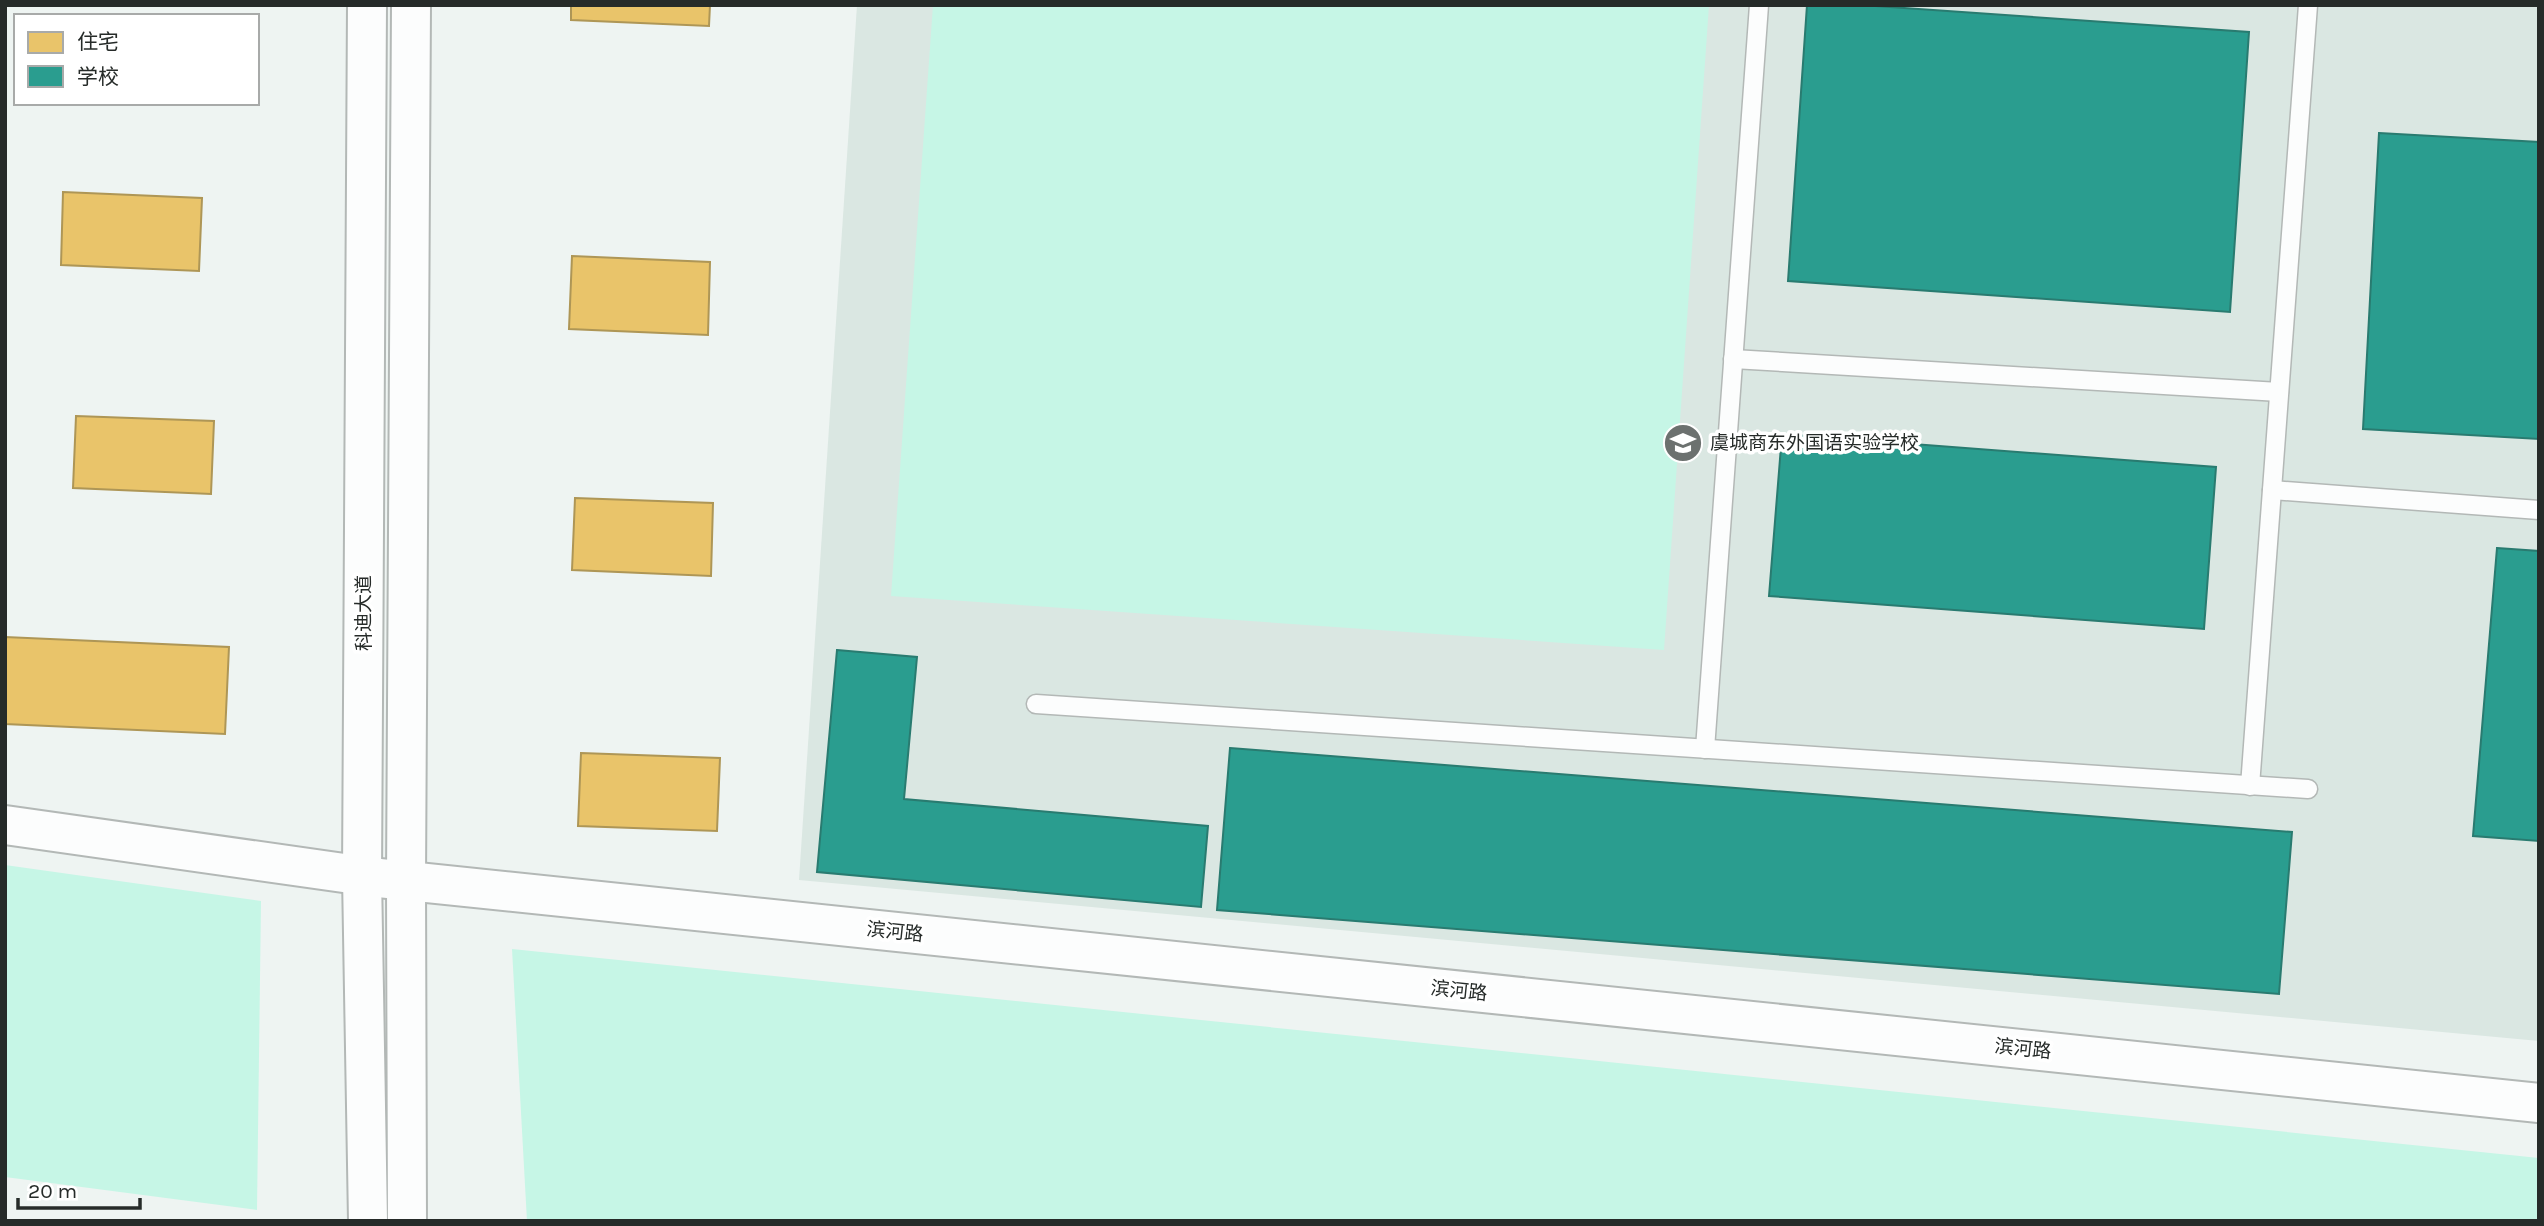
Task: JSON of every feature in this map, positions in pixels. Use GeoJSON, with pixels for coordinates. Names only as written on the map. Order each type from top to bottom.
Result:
{"type":"FeatureCollection","features":[{"type":"Feature","properties":{"kind":"street","name":"科迪大道"},"geometry":{"type":"LineString","coordinates":[[367,5],[382,878],[407,1221]]}},
{"type":"Feature","properties":{"kind":"street","name":"科迪大道"},"geometry":{"type":"LineString","coordinates":[[368,1221],[411,5]]}},
{"type":"Feature","properties":{"kind":"street","name":"滨河路"},"geometry":{"type":"LineString","coordinates":[[5,825],[382,878],[2539,1103]]}},
{"type":"Feature","properties":{"kind":"lane"},"geometry":{"type":"LineString","coordinates":[[1705,749],[1759,5]]}},
{"type":"Feature","properties":{"kind":"lane"},"geometry":{"type":"LineString","coordinates":[[2250,786],[2308,5]]}},
{"type":"Feature","properties":{"kind":"lane"},"geometry":{"type":"LineString","coordinates":[[1733,359],[2279,392]]}},
{"type":"Feature","properties":{"kind":"lane"},"geometry":{"type":"LineString","coordinates":[[2272,490],[2539,510]]}},
{"type":"Feature","properties":{"kind":"lane"},"geometry":{"type":"LineString","coordinates":[[1036,704],[2308,789]]}},
{"type":"Feature","properties":{"kind":"shaded area","name":"虞城商东外国语实验学校"},"geometry":{"type":"Polygon","coordinates":[[[857,5],[2539,5],[2539,1041],[799,880],[857,5]]]}},
{"type":"Feature","properties":{"kind":"green space"},"geometry":{"type":"Polygon","coordinates":[[[933,5],[1709,5],[1664,650],[891,596],[933,5]]]}},
{"type":"Feature","properties":{"kind":"green space"},"geometry":{"type":"Polygon","coordinates":[[[5,865],[261,901],[257,1210],[5,1177],[5,865]]]}},
{"type":"Feature","properties":{"kind":"green space"},"geometry":{"type":"Polygon","coordinates":[[[512,949],[2539,1158],[2539,1221],[527,1221],[512,949]]]}},
{"type":"Feature","properties":{"kind":"building: 住宅"},"geometry":{"type":"Polygon","coordinates":[[[571,5],[710,5],[709,26],[571,20],[571,5]]]}},
{"type":"Feature","properties":{"kind":"building: 住宅"},"geometry":{"type":"Polygon","coordinates":[[[63,192],[202,198],[199,271],[61,265],[63,192]]]}},
{"type":"Feature","properties":{"kind":"building: 住宅"},"geometry":{"type":"Polygon","coordinates":[[[572,256],[710,262],[708,335],[569,329],[572,256]]]}},
{"type":"Feature","properties":{"kind":"building: 住宅"},"geometry":{"type":"Polygon","coordinates":[[[76,416],[214,421],[211,494],[73,488],[76,416]]]}},
{"type":"Feature","properties":{"kind":"building: 住宅"},"geometry":{"type":"Polygon","coordinates":[[[575,498],[713,503],[711,576],[572,570],[575,498]]]}},
{"type":"Feature","properties":{"kind":"building: 住宅"},"geometry":{"type":"Polygon","coordinates":[[[5,637],[229,647],[225,734],[5,724],[5,637]]]}},
{"type":"Feature","properties":{"kind":"building: 住宅"},"geometry":{"type":"Polygon","coordinates":[[[581,753],[720,758],[717,831],[578,826],[581,753]]]}},
{"type":"Feature","properties":{"kind":"building: 学校"},"geometry":{"type":"Polygon","coordinates":[[[1807,5],[1861,5],[2249,32],[2230,312],[1788,281],[1807,5]]]}},
{"type":"Feature","properties":{"kind":"building: 学校"},"geometry":{"type":"Polygon","coordinates":[[[2379,133],[2539,142],[2539,439],[2363,429],[2379,133]]]}},
{"type":"Feature","properties":{"kind":"building: 学校"},"geometry":{"type":"Polygon","coordinates":[[[1782,434],[2216,467],[2204,629],[1769,596],[1782,434]]]}},
{"type":"Feature","properties":{"kind":"building: 学校"},"geometry":{"type":"Polygon","coordinates":[[[2497,548],[2539,551],[2539,841],[2473,836],[2497,548]]]}},
{"type":"Feature","properties":{"kind":"building: 学校"},"geometry":{"type":"Polygon","coordinates":[[[837,650],[917,657],[904,799],[1208,826],[1201,907],[817,872],[837,650]]]}},
{"type":"Feature","properties":{"kind":"building: 学校"},"geometry":{"type":"Polygon","coordinates":[[[1230,748],[2292,832],[2279,994],[1217,910],[1230,748]]]}},
{"type":"Feature","properties":{"kind":"place","name":"虞城商东外国语实验学校"},"geometry":{"type":"Point","coordinates":[1683,443]}}]}
